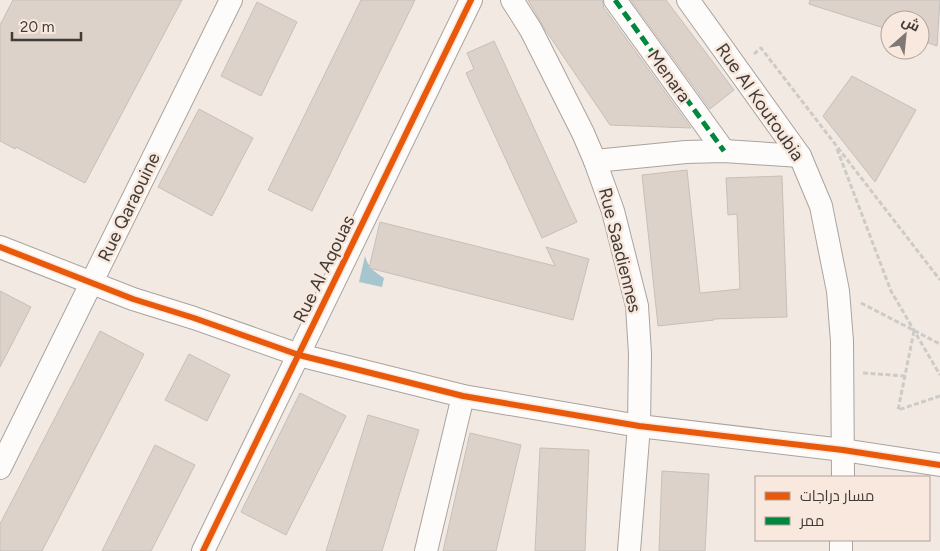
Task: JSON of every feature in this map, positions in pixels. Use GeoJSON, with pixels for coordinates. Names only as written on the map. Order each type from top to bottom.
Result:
{"type":"FeatureCollection","features":[{"type":"Feature","properties":{"kind":"street","name":"Rue Qaraouine"},"geometry":{"type":"LineString","coordinates":[[0,468],[231,0]]}},
{"type":"Feature","properties":{"kind":"street","name":"Rue Al Aqouas"},"geometry":{"type":"LineString","coordinates":[[203,551],[472,0]]}},
{"type":"Feature","properties":{"kind":"street","name":"Rue Saadiennes"},"geometry":{"type":"LineString","coordinates":[[512,0],[534,38],[583,133],[595,161],[614,211],[637,306],[640,354],[639,426],[629,551]]}},
{"type":"Feature","properties":{"kind":"street","name":"Menara"},"geometry":{"type":"LineString","coordinates":[[615,0],[724,151]]}},
{"type":"Feature","properties":{"kind":"street","name":"Rue Al Koutoubia"},"geometry":{"type":"LineString","coordinates":[[688,0],[800,156],[821,206],[838,291],[843,371],[842,476]]}},
{"type":"Feature","properties":{"kind":"street"},"geometry":{"type":"LineString","coordinates":[[595,161],[686,152],[724,151],[800,156]]}},
{"type":"Feature","properties":{"kind":"street"},"geometry":{"type":"LineString","coordinates":[[0,247],[133,299],[299,354],[463,396],[639,426],[843,450],[940,465]]}},
{"type":"Feature","properties":{"kind":"street"},"geometry":{"type":"LineString","coordinates":[[426,551],[463,396]]}},
{"type":"Feature","properties":{"kind":"path"},"geometry":{"type":"LineString","coordinates":[[738,68],[761,48],[940,280]]}},
{"type":"Feature","properties":{"kind":"path"},"geometry":{"type":"LineString","coordinates":[[836,146],[891,291],[940,375]]}},
{"type":"Feature","properties":{"kind":"path"},"geometry":{"type":"LineString","coordinates":[[838,291],[940,344]]}},
{"type":"Feature","properties":{"kind":"path"},"geometry":{"type":"LineString","coordinates":[[915,330],[898,410],[940,396]]}},
{"type":"Feature","properties":{"kind":"path"},"geometry":{"type":"LineString","coordinates":[[843,371],[905,376]]}},
{"type":"Feature","properties":{"kind":"water"},"geometry":{"type":"Polygon","coordinates":[[[365,256],[372,269],[384,278],[382,287],[359,282],[365,256]]]}},
{"type":"Feature","properties":{"kind":"building"},"geometry":{"type":"Polygon","coordinates":[[[13,0],[182,0],[85,183],[16,147],[15,149],[0,141],[0,25],[13,0]]]}},
{"type":"Feature","properties":{"kind":"building"},"geometry":{"type":"Polygon","coordinates":[[[361,0],[415,0],[312,211],[268,190],[361,0]]]}},
{"type":"Feature","properties":{"kind":"building"},"geometry":{"type":"Polygon","coordinates":[[[528,0],[602,0],[604,8],[691,128],[610,125],[546,31],[528,0]]]}},
{"type":"Feature","properties":{"kind":"building"},"geometry":{"type":"Polygon","coordinates":[[[631,0],[666,0],[734,90],[710,109],[631,0]]]}},
{"type":"Feature","properties":{"kind":"building"},"geometry":{"type":"Polygon","coordinates":[[[810,0],[940,0],[937,46],[930,44],[930,10],[880,10],[880,27],[809,4],[810,0]]]}},
{"type":"Feature","properties":{"kind":"building"},"geometry":{"type":"Polygon","coordinates":[[[257,2],[297,22],[261,96],[221,76],[257,2]]]}},
{"type":"Feature","properties":{"kind":"building"},"geometry":{"type":"Polygon","coordinates":[[[494,41],[577,222],[542,238],[466,73],[474,69],[467,53],[494,41]]]}},
{"type":"Feature","properties":{"kind":"building"},"geometry":{"type":"Polygon","coordinates":[[[852,76],[916,110],[875,182],[823,116],[852,76]]]}},
{"type":"Feature","properties":{"kind":"building"},"geometry":{"type":"Polygon","coordinates":[[[199,109],[253,138],[212,216],[158,187],[199,109]]]}},
{"type":"Feature","properties":{"kind":"building"},"geometry":{"type":"Polygon","coordinates":[[[687,170],[700,293],[740,289],[737,214],[728,215],[726,178],[782,176],[787,317],[713,319],[658,326],[642,175],[687,170]]]}},
{"type":"Feature","properties":{"kind":"building"},"geometry":{"type":"Polygon","coordinates":[[[380,222],[555,266],[546,247],[589,259],[573,320],[369,268],[380,222]]]}},
{"type":"Feature","properties":{"kind":"building"},"geometry":{"type":"Polygon","coordinates":[[[0,291],[31,307],[0,367],[0,291]]]}},
{"type":"Feature","properties":{"kind":"building"},"geometry":{"type":"Polygon","coordinates":[[[100,331],[144,354],[42,551],[0,551],[0,524],[100,331]]]}},
{"type":"Feature","properties":{"kind":"building"},"geometry":{"type":"Polygon","coordinates":[[[189,354],[230,375],[207,421],[165,400],[189,354]]]}},
{"type":"Feature","properties":{"kind":"building"},"geometry":{"type":"Polygon","coordinates":[[[300,393],[346,416],[286,535],[241,512],[300,393]]]}},
{"type":"Feature","properties":{"kind":"building"},"geometry":{"type":"Polygon","coordinates":[[[368,415],[419,430],[382,551],[326,551],[368,415]]]}},
{"type":"Feature","properties":{"kind":"building"},"geometry":{"type":"Polygon","coordinates":[[[470,433],[521,445],[496,551],[443,551],[470,433]]]}},
{"type":"Feature","properties":{"kind":"building"},"geometry":{"type":"Polygon","coordinates":[[[155,445],[195,465],[151,551],[102,551],[155,445]]]}},
{"type":"Feature","properties":{"kind":"building"},"geometry":{"type":"Polygon","coordinates":[[[540,448],[589,450],[585,551],[535,551],[540,448]]]}},
{"type":"Feature","properties":{"kind":"building"},"geometry":{"type":"Polygon","coordinates":[[[662,471],[709,474],[705,551],[659,551],[662,471]]]}},
{"type":"Feature","properties":{"kind":"marked path"},"geometry":{"type":"LineString","coordinates":[[615,0],[724,151]]}},
{"type":"Feature","properties":{"kind":"cycle path"},"geometry":{"type":"LineString","coordinates":[[203,551],[471,0]]}},
{"type":"Feature","properties":{"kind":"cycle path"},"geometry":{"type":"LineString","coordinates":[[0,247],[133,299],[299,355],[463,396],[639,426],[843,450],[940,465]]}}]}
